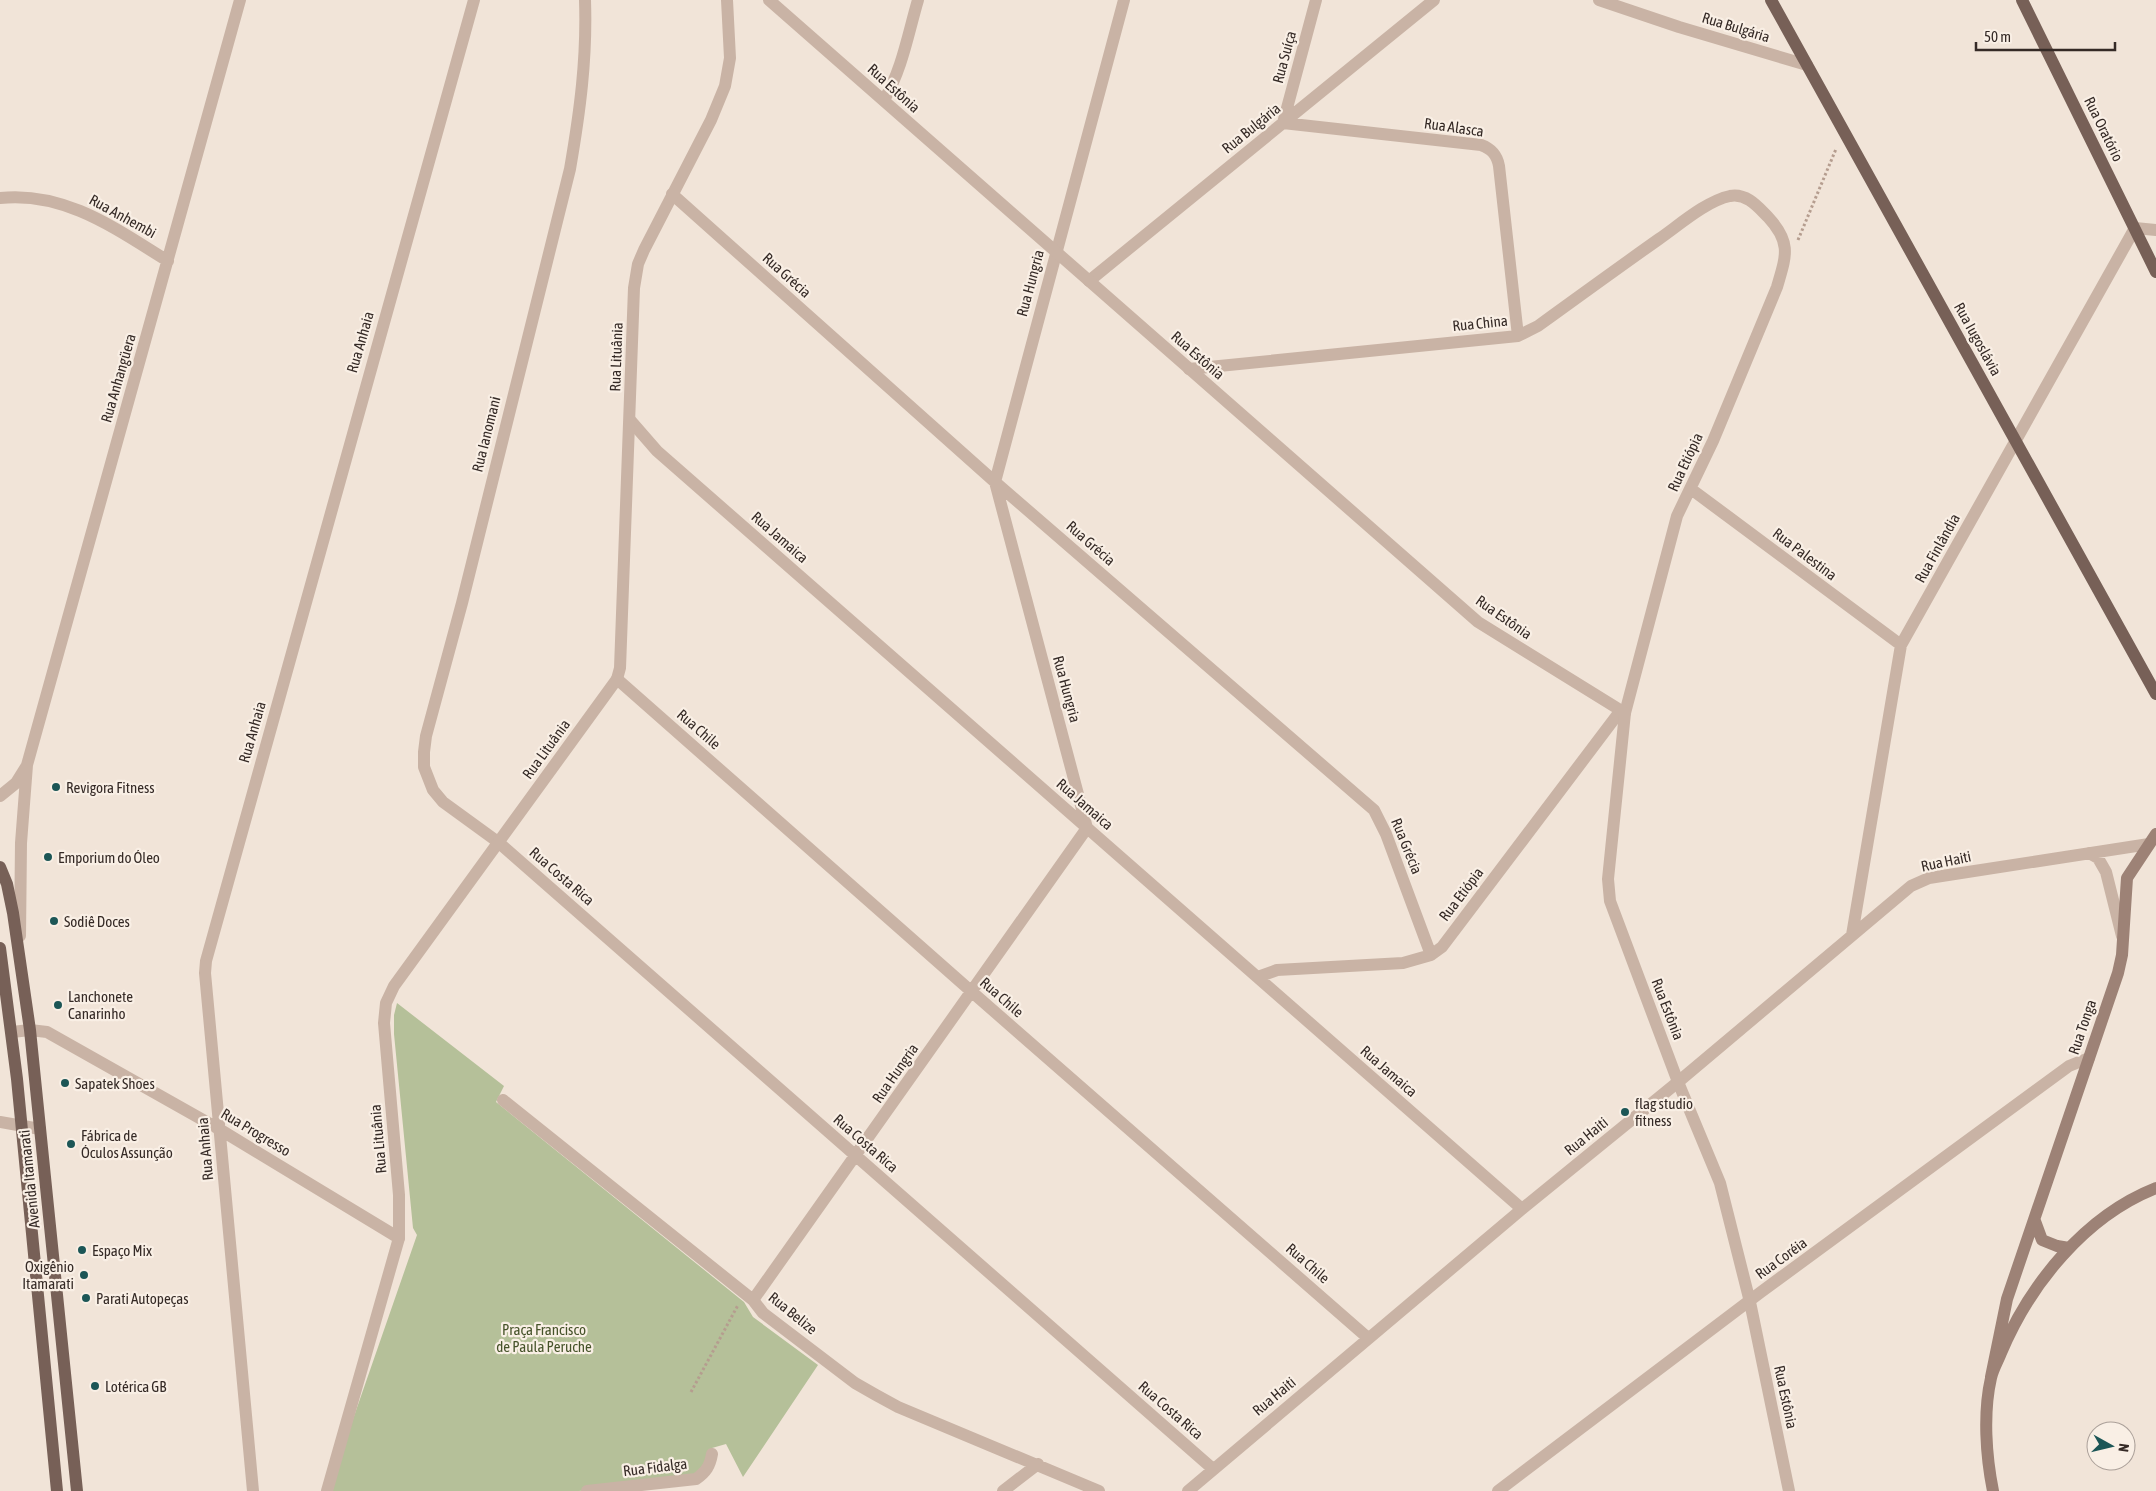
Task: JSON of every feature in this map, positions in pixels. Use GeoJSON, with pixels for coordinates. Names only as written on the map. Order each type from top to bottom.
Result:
{"type":"FeatureCollection","features":[{"type":"Feature","properties":{"kind":"main road","name":"Rua Iugoslávia"},"geometry":{"type":"LineString","coordinates":[[1771,0],[2156,694]]}},
{"type":"Feature","properties":{"kind":"main road","name":"Rua Oratório"},"geometry":{"type":"LineString","coordinates":[[2022,0],[2156,272]]}},
{"type":"Feature","properties":{"kind":"main road","name":"Rua Tonga"},"geometry":{"type":"LineString","coordinates":[[1991,1377],[2008,1298],[2118,973],[2127,878],[2152,839]]}},
{"type":"Feature","properties":{"kind":"main road","name":"Avenida Itamarati"},"geometry":{"type":"LineString","coordinates":[[0,867],[6,884],[19,950],[30,1030],[77,1491]]}},
{"type":"Feature","properties":{"kind":"main road","name":"Avenida Itamarati"},"geometry":{"type":"LineString","coordinates":[[0,948],[2,977],[12,1032],[57,1491]]}},
{"type":"Feature","properties":{"kind":"main road"},"geometry":{"type":"LineString","coordinates":[[1992,1491],[1987,1462],[1986,1426],[1991,1377],[2020,1313],[2069,1248],[2120,1207],[2156,1188]]}},
{"type":"Feature","properties":{"kind":"main road"},"geometry":{"type":"LineString","coordinates":[[2035,1221],[2042,1240],[2069,1248]]}},
{"type":"Feature","properties":{"kind":"street","name":"Rua Anhangüera"},"geometry":{"type":"LineString","coordinates":[[19,950],[21,843],[27,765],[240,0]]}},
{"type":"Feature","properties":{"kind":"street","name":"Rua Anhaia"},"geometry":{"type":"LineString","coordinates":[[252,1491],[205,973],[208,949],[474,0]]}},
{"type":"Feature","properties":{"kind":"street","name":"Rua Ianomani"},"geometry":{"type":"LineString","coordinates":[[498,842],[443,802],[433,790],[424,768],[424,752],[426,736],[462,603],[570,169],[582,102],[586,53],[585,0]]}},
{"type":"Feature","properties":{"kind":"street","name":"Rua Lituânia"},"geometry":{"type":"LineString","coordinates":[[326,1491],[399,1238],[399,1195],[384,1023],[386,1003],[394,986],[617,679],[622,654],[634,288],[638,264],[711,120],[725,86],[730,58],[726,0]]}},
{"type":"Feature","properties":{"kind":"street","name":"Rua Estônia"},"geometry":{"type":"LineString","coordinates":[[769,0],[1478,622],[1623,712],[1608,889],[1612,911],[1678,1082],[1720,1183],[1750,1302],[1789,1491]]}},
{"type":"Feature","properties":{"kind":"street"},"geometry":{"type":"LineString","coordinates":[[884,100],[893,84],[918,0]]}},
{"type":"Feature","properties":{"kind":"street","name":"Rua Hungria"},"geometry":{"type":"LineString","coordinates":[[749,1297],[856,1156],[1086,828],[995,482],[1124,0]]}},
{"type":"Feature","properties":{"kind":"street","name":"Rua Suíça"},"geometry":{"type":"LineString","coordinates":[[1283,123],[1316,0]]}},
{"type":"Feature","properties":{"kind":"street","name":"Rua Bulgária"},"geometry":{"type":"LineString","coordinates":[[1089,282],[1434,0]]}},
{"type":"Feature","properties":{"kind":"street","name":"Rua Bulgária"},"geometry":{"type":"LineString","coordinates":[[1599,0],[1680,27],[1807,65]]}},
{"type":"Feature","properties":{"kind":"street","name":"Rua Alasca"},"geometry":{"type":"LineString","coordinates":[[1283,123],[1481,145],[1490,149],[1497,158],[1499,166],[1518,336]]}},
{"type":"Feature","properties":{"kind":"street","name":"Rua Grécia"},"geometry":{"type":"LineString","coordinates":[[672,194],[995,482],[1374,810],[1386,834],[1431,955]]}},
{"type":"Feature","properties":{"kind":"street","name":"Rua China"},"geometry":{"type":"LineString","coordinates":[[1189,369],[1518,336],[1538,326],[1697,212],[1731,196],[1744,197],[1755,204],[1780,230]]}},
{"type":"Feature","properties":{"kind":"street","name":"Rua Anhembi"},"geometry":{"type":"LineString","coordinates":[[0,198],[11,197],[38,200],[70,206],[96,216],[168,261]]}},
{"type":"Feature","properties":{"kind":"street"},"geometry":{"type":"LineString","coordinates":[[2135,228],[2156,230]]}},
{"type":"Feature","properties":{"kind":"street","name":"Rua Finlândia"},"geometry":{"type":"LineString","coordinates":[[1852,934],[1901,645],[2135,228]]}},
{"type":"Feature","properties":{"kind":"street","name":"Rua Etiópia"},"geometry":{"type":"LineString","coordinates":[[1258,977],[1277,970],[1403,963],[1431,955],[1442,947],[1623,712],[1677,516],[1713,441],[1777,287],[1784,262],[1785,243],[1780,230]]}},
{"type":"Feature","properties":{"kind":"street","name":"Rua Jamaica"},"geometry":{"type":"LineString","coordinates":[[630,420],[657,451],[1522,1209]]}},
{"type":"Feature","properties":{"kind":"street","name":"Rua Palestina"},"geometry":{"type":"LineString","coordinates":[[1690,489],[1901,645]]}},
{"type":"Feature","properties":{"kind":"street","name":"Rua Chile"},"geometry":{"type":"LineString","coordinates":[[617,679],[1368,1338]]}},
{"type":"Feature","properties":{"kind":"street","name":"Rua Anhangüera"},"geometry":{"type":"LineString","coordinates":[[0,796],[16,783],[27,765]]}},
{"type":"Feature","properties":{"kind":"street","name":"Rua Haiti"},"geometry":{"type":"LineString","coordinates":[[1188,1491],[1522,1209],[1678,1082],[1911,886],[1929,878],[2089,853],[2152,839]]}},
{"type":"Feature","properties":{"kind":"street","name":"Rua Costa Rica"},"geometry":{"type":"LineString","coordinates":[[498,842],[1213,1469]]}},
{"type":"Feature","properties":{"kind":"street"},"geometry":{"type":"LineString","coordinates":[[2089,853],[2098,858],[2106,872],[2122,938]]}},
{"type":"Feature","properties":{"kind":"street"},"geometry":{"type":"LineString","coordinates":[[2,977],[22,981]]}},
{"type":"Feature","properties":{"kind":"street","name":"Rua Progresso"},"geometry":{"type":"LineString","coordinates":[[12,1032],[30,1030],[47,1032],[219,1129],[399,1238]]}},
{"type":"Feature","properties":{"kind":"street","name":"Rua Coréia"},"geometry":{"type":"LineString","coordinates":[[1498,1491],[2069,1066],[2088,1058]]}},
{"type":"Feature","properties":{"kind":"street","name":"Rua Belize"},"geometry":{"type":"LineString","coordinates":[[503,1100],[749,1297],[763,1314],[855,1382],[898,1407],[1099,1491]]}},
{"type":"Feature","properties":{"kind":"street"},"geometry":{"type":"LineString","coordinates":[[0,1122],[40,1129]]}},
{"type":"Feature","properties":{"kind":"street","name":"Rua Fidalga"},"geometry":{"type":"LineString","coordinates":[[588,1491],[696,1478],[707,1470],[712,1454]]}},
{"type":"Feature","properties":{"kind":"street"},"geometry":{"type":"LineString","coordinates":[[1003,1491],[1038,1464]]}},
{"type":"Feature","properties":{"kind":"path"},"geometry":{"type":"LineString","coordinates":[[1801,234],[1833,157]]}},
{"type":"Feature","properties":{"kind":"path"},"geometry":{"type":"LineString","coordinates":[[691,1392],[749,1297]]}},
{"type":"Feature","properties":{"kind":"green space","name":"Praça Francisco de Paula Peruche"},"geometry":{"type":"Polygon","coordinates":[[[397,1003],[504,1086],[496,1102],[744,1302],[753,1317],[818,1365],[743,1477],[726,1444],[712,1448],[712,1454],[696,1479],[579,1491],[328,1491],[417,1235],[413,1228],[394,1034],[394,1015],[397,1003]]]}},
{"type":"Feature","properties":{"kind":"place","name":"Revigora Fitness"},"geometry":{"type":"Point","coordinates":[56,787]}},
{"type":"Feature","properties":{"kind":"place","name":"Emporium do Óleo"},"geometry":{"type":"Point","coordinates":[48,857]}},
{"type":"Feature","properties":{"kind":"place","name":"Sodiê Doces"},"geometry":{"type":"Point","coordinates":[54,921]}},
{"type":"Feature","properties":{"kind":"place","name":"Lanchonete Canarinho"},"geometry":{"type":"Point","coordinates":[58,1005]}},
{"type":"Feature","properties":{"kind":"place","name":"Sapatek Shoes"},"geometry":{"type":"Point","coordinates":[65,1083]}},
{"type":"Feature","properties":{"kind":"place","name":"flag studio fitness"},"geometry":{"type":"Point","coordinates":[1625,1112]}},
{"type":"Feature","properties":{"kind":"place","name":"Fábrica de Óculos Assunção"},"geometry":{"type":"Point","coordinates":[71,1144]}},
{"type":"Feature","properties":{"kind":"place","name":"Espaço Mix"},"geometry":{"type":"Point","coordinates":[82,1250]}},
{"type":"Feature","properties":{"kind":"place","name":"Oxigênio Itamarati"},"geometry":{"type":"Point","coordinates":[84,1275]}},
{"type":"Feature","properties":{"kind":"place","name":"Parati Autopeças"},"geometry":{"type":"Point","coordinates":[86,1298]}},
{"type":"Feature","properties":{"kind":"place","name":"Lotérica GB"},"geometry":{"type":"Point","coordinates":[95,1386]}}]}
